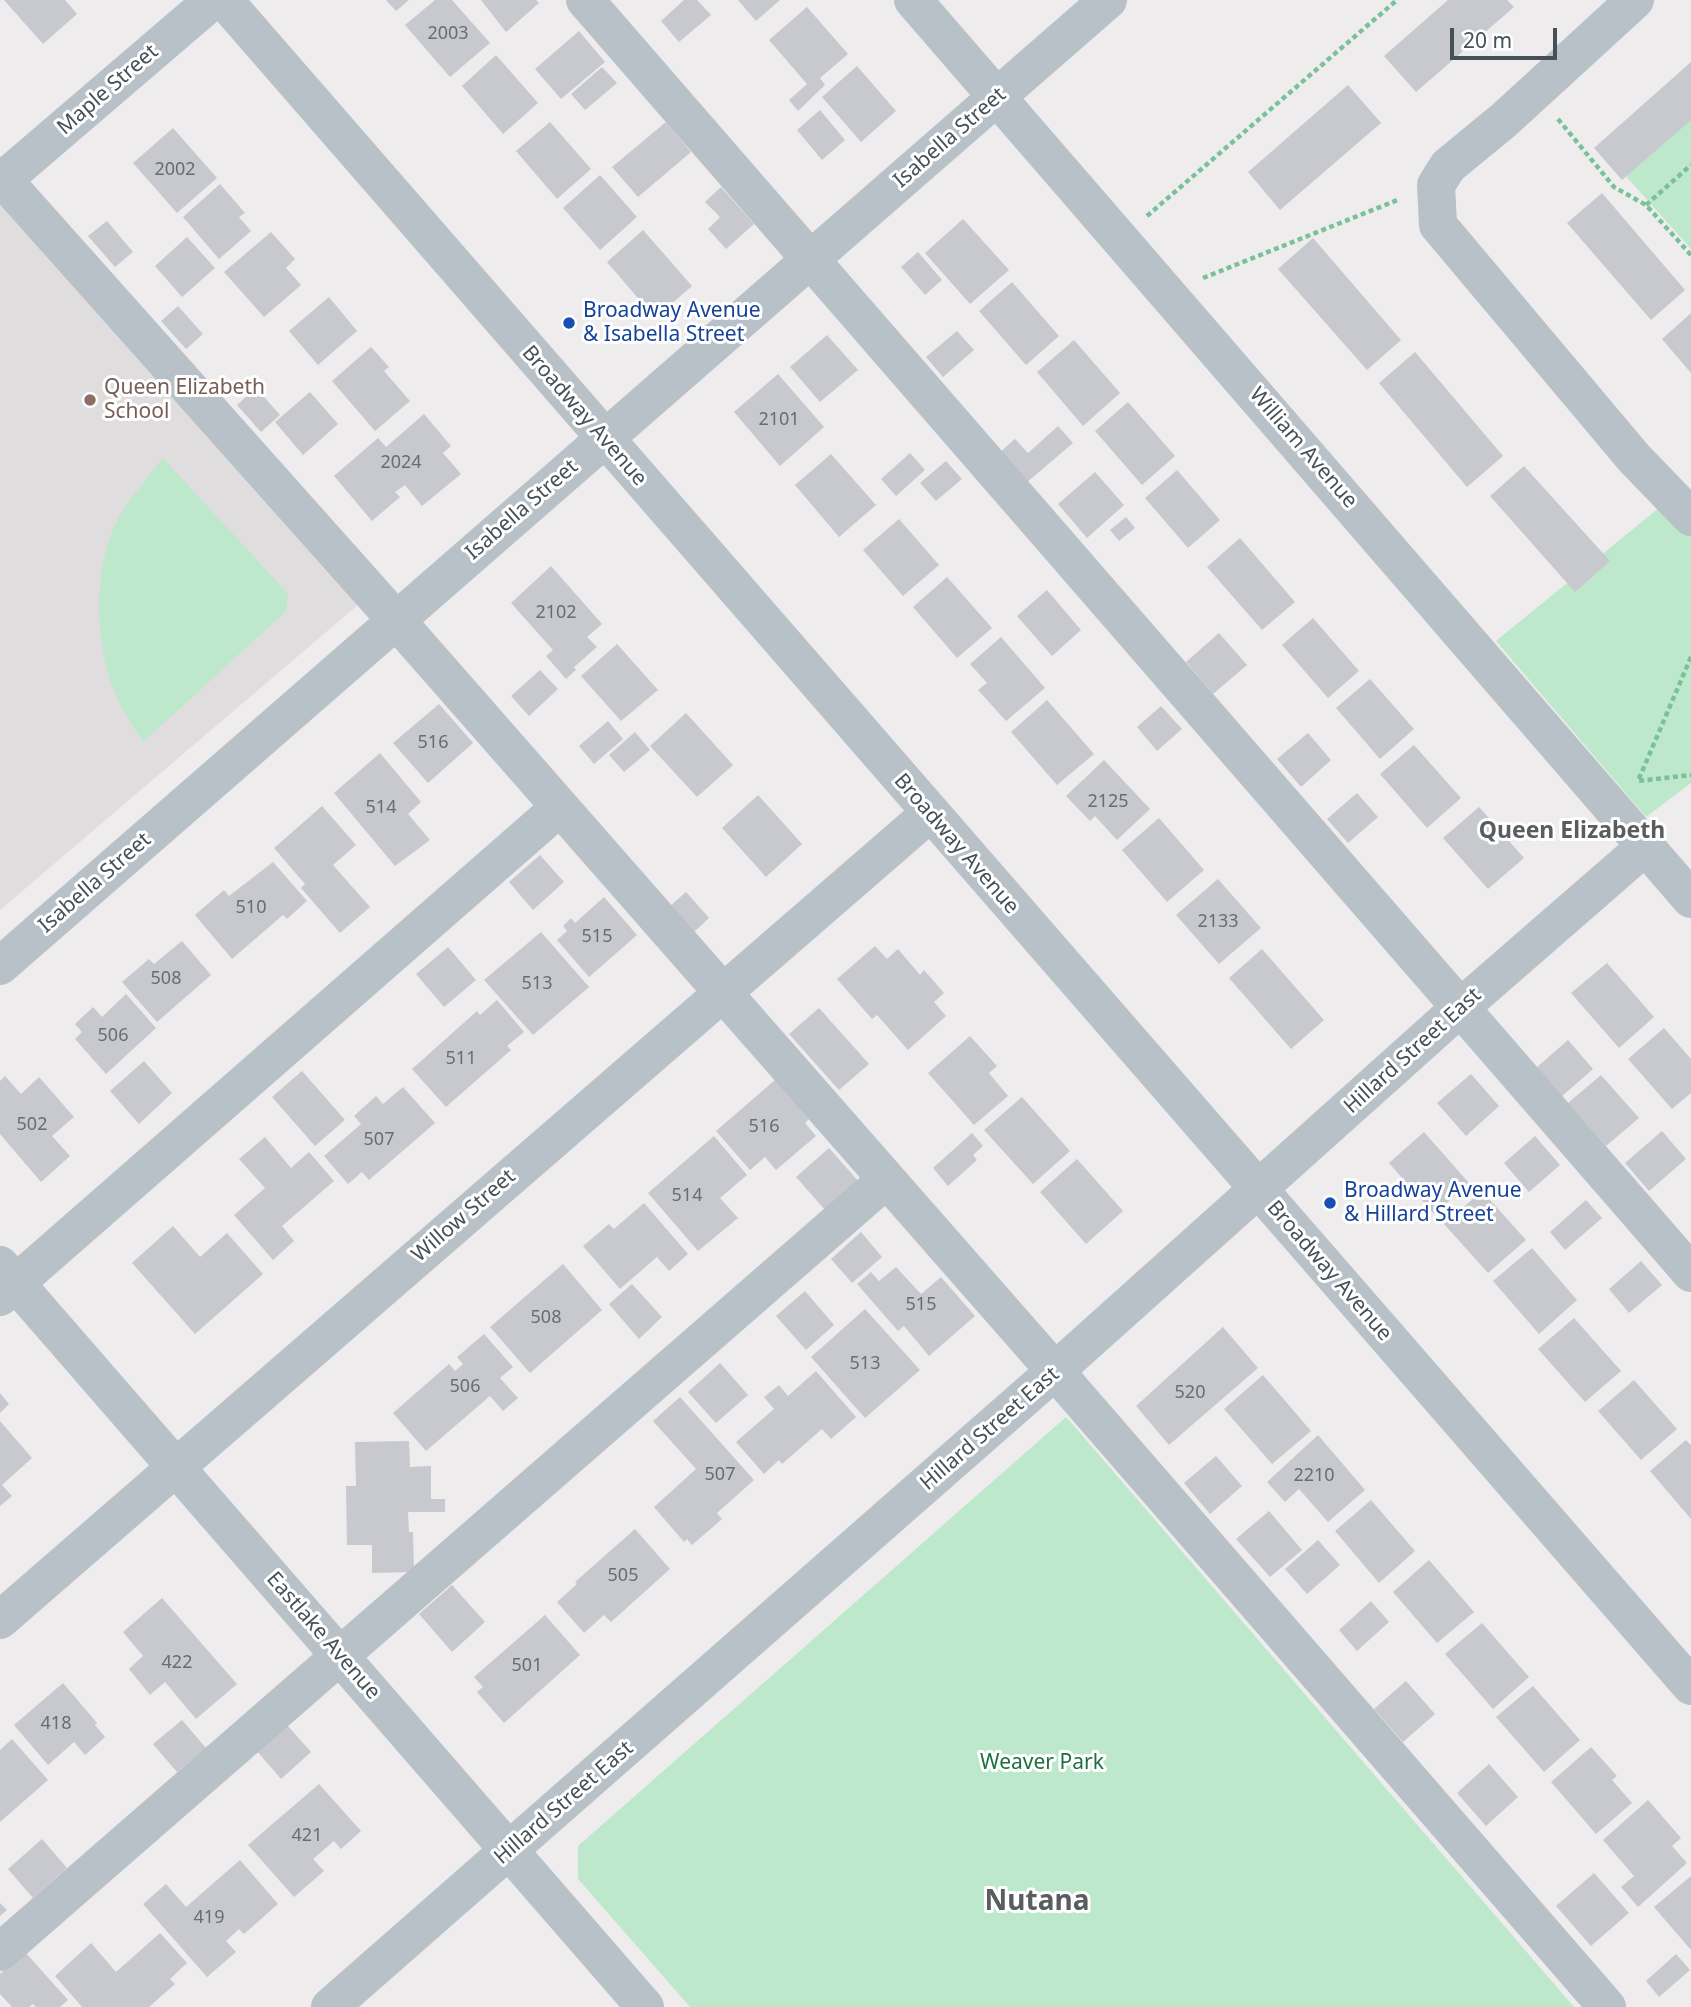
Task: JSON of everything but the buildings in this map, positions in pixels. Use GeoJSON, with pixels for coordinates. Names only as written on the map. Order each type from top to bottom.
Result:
{"type":"FeatureCollection","features":[{"type":"Feature","properties":{"kind":"street","name":"Maple Street"},"geometry":{"type":"LineString","coordinates":[[2,178],[213,0]]}},
{"type":"Feature","properties":{"kind":"street","name":"Broadway Avenue"},"geometry":{"type":"LineString","coordinates":[[224,0],[929,814],[1691,1686]]}},
{"type":"Feature","properties":{"kind":"street"},"geometry":{"type":"LineString","coordinates":[[585,0],[1691,1273]]}},
{"type":"Feature","properties":{"kind":"street","name":"William Avenue"},"geometry":{"type":"LineString","coordinates":[[913,0],[1691,899]]}},
{"type":"Feature","properties":{"kind":"street","name":"Isabella Street"},"geometry":{"type":"LineString","coordinates":[[0,966],[1108,0]]}},
{"type":"Feature","properties":{"kind":"street"},"geometry":{"type":"LineString","coordinates":[[1635,0],[1448,166],[1436,185],[1438,225],[1625,447],[1691,517]]}},
{"type":"Feature","properties":{"kind":"street"},"geometry":{"type":"LineString","coordinates":[[2,178],[396,620],[1055,1371],[1607,2007]]}},
{"type":"Feature","properties":{"kind":"street"},"geometry":{"type":"LineString","coordinates":[[5,1282],[559,807]]}},
{"type":"Feature","properties":{"kind":"street","name":"Willow Street"},"geometry":{"type":"LineString","coordinates":[[0,1620],[720,992],[929,814]]}},
{"type":"Feature","properties":{"kind":"street","name":"Hillard Street East"},"geometry":{"type":"LineString","coordinates":[[330,2007],[1055,1371],[1461,1007],[1646,846]]}},
{"type":"Feature","properties":{"kind":"street"},"geometry":{"type":"LineString","coordinates":[[0,1952],[886,1181]]}},
{"type":"Feature","properties":{"kind":"street","name":"Eastlake Avenue"},"geometry":{"type":"LineString","coordinates":[[5,1282],[177,1467],[645,2007]]}},
{"type":"Feature","properties":{"kind":"path"},"geometry":{"type":"LineString","coordinates":[[1146,216],[1397,0]]}},
{"type":"Feature","properties":{"kind":"path"},"geometry":{"type":"LineString","coordinates":[[1535,90],[1614,187],[1646,205],[1691,255]]}},
{"type":"Feature","properties":{"kind":"path"},"geometry":{"type":"LineString","coordinates":[[1646,205],[1691,165]]}},
{"type":"Feature","properties":{"kind":"path"},"geometry":{"type":"LineString","coordinates":[[1201,278],[1436,185]]}},
{"type":"Feature","properties":{"kind":"path"},"geometry":{"type":"LineString","coordinates":[[1691,657],[1638,781],[1691,775]]}},
{"type":"Feature","properties":{"kind":"shaded area","name":"Queen Elizabeth School"},"geometry":{"type":"Polygon","coordinates":[[[0,196],[359,604],[0,910],[0,196]]]}},
{"type":"Feature","properties":{"kind":"green space"},"geometry":{"type":"Polygon","coordinates":[[[1691,117],[1691,249],[1625,175],[1691,117]]]}},
{"type":"Feature","properties":{"kind":"green space"},"geometry":{"type":"Polygon","coordinates":[[[163,458],[288,594],[286,611],[143,742],[121,706],[110,680],[101,635],[100,588],[108,543],[116,523],[163,458]]]}},
{"type":"Feature","properties":{"kind":"green space"},"geometry":{"type":"Polygon","coordinates":[[[1666,502],[1691,508],[1691,783],[1646,817],[1496,641],[1666,502]]]}},
{"type":"Feature","properties":{"kind":"green space","name":"Weaver Park"},"geometry":{"type":"Polygon","coordinates":[[[1066,1417],[1574,2007],[690,2007],[578,1879],[578,1846],[1066,1417]]]}},
{"type":"Feature","properties":{"kind":"place","name":"Broadway Avenue & Isabella Street"},"geometry":{"type":"Point","coordinates":[569,323]}},
{"type":"Feature","properties":{"kind":"place","name":"Queen Elizabeth School"},"geometry":{"type":"Point","coordinates":[90,400]}},
{"type":"Feature","properties":{"kind":"place","name":"Broadway Avenue & Hillard Street"},"geometry":{"type":"Point","coordinates":[1330,1203]}},
{"type":"Feature","properties":{"kind":"district","name":"Queen Elizabeth"},"geometry":{"type":"Point","coordinates":[1572,831]}},
{"type":"Feature","properties":{"kind":"district","name":"Nutana"},"geometry":{"type":"Point","coordinates":[1037,1902]}}]}
